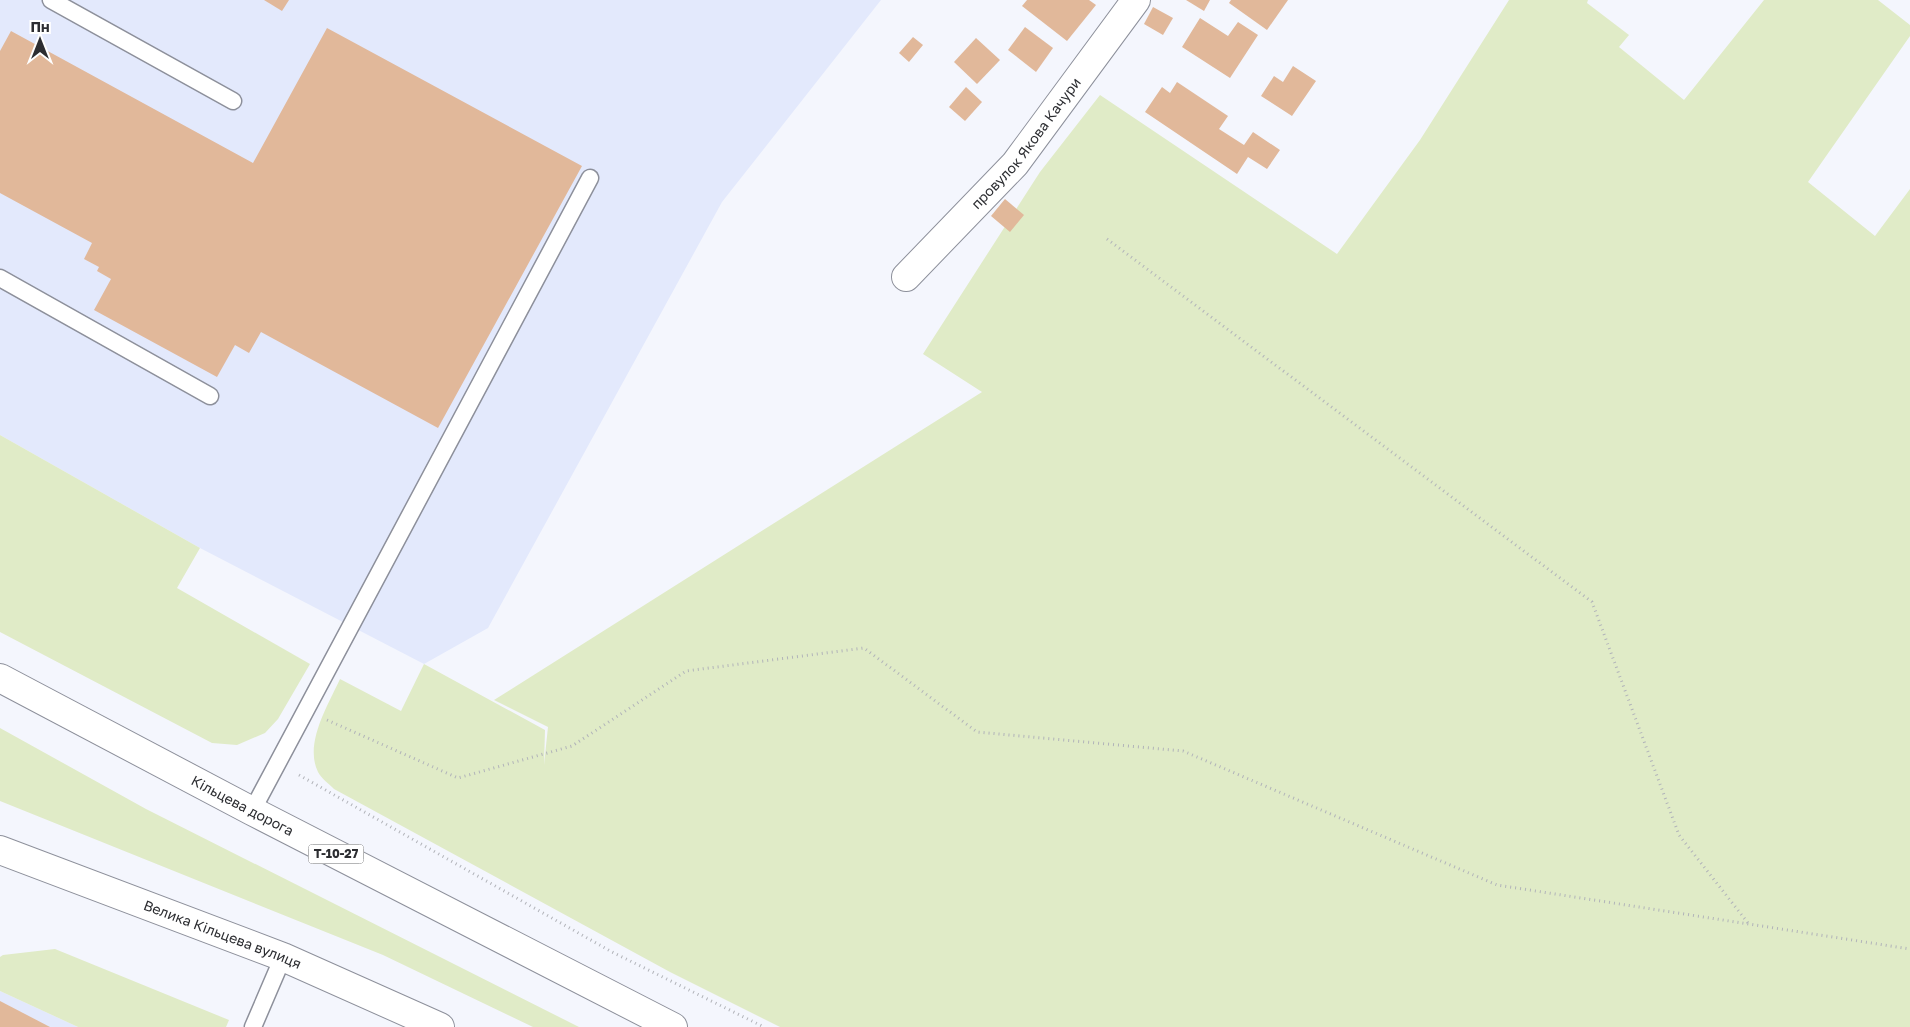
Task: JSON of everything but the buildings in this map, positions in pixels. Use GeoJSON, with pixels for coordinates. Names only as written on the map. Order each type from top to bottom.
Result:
{"type":"FeatureCollection","features":[{"type":"Feature","properties":{"kind":"main road","name":"провулок Якова Качури"},"geometry":{"type":"LineString","coordinates":[[906,276],[1015,164],[1136,0]]}},
{"type":"Feature","properties":{"kind":"main road","name":"Кільцева дорога"},"geometry":{"type":"LineString","coordinates":[[0,678],[252,811],[673,1027]]}},
{"type":"Feature","properties":{"kind":"main road","name":"Велика Кільцева вулиця"},"geometry":{"type":"LineString","coordinates":[[0,850],[284,957],[440,1027]]}},
{"type":"Feature","properties":{"kind":"lane"},"geometry":{"type":"LineString","coordinates":[[51,0],[233,101]]}},
{"type":"Feature","properties":{"kind":"lane"},"geometry":{"type":"LineString","coordinates":[[252,811],[279,764],[590,178]]}},
{"type":"Feature","properties":{"kind":"lane"},"geometry":{"type":"LineString","coordinates":[[0,278],[210,396]]}},
{"type":"Feature","properties":{"kind":"lane"},"geometry":{"type":"LineString","coordinates":[[252,1027],[284,957]]}},
{"type":"Feature","properties":{"kind":"path"},"geometry":{"type":"LineString","coordinates":[[1106,239],[1592,602],[1679,836],[1749,924]]}},
{"type":"Feature","properties":{"kind":"path"},"geometry":{"type":"LineString","coordinates":[[306,710],[458,778],[572,746],[686,671],[864,648],[978,732],[1183,751],[1497,885],[1910,949]]}},
{"type":"Feature","properties":{"kind":"path"},"geometry":{"type":"LineString","coordinates":[[279,764],[612,952],[764,1027]]}},
{"type":"Feature","properties":{"kind":"shaded area"},"geometry":{"type":"Polygon","coordinates":[[[0,0],[881,0],[722,202],[488,628],[424,664],[200,548],[0,435],[0,0]]]}},
{"type":"Feature","properties":{"kind":"shaded area"},"geometry":{"type":"Polygon","coordinates":[[[0,991],[78,1027],[0,1027],[0,991]]]}},
{"type":"Feature","properties":{"kind":"green space"},"geometry":{"type":"Polygon","coordinates":[[[1509,0],[1588,0],[1587,3],[1629,35],[1619,47],[1684,100],[1764,0],[1878,0],[1910,25],[1910,36],[1808,182],[1875,236],[1910,189],[1910,1027],[780,1027],[670,972],[334,789],[319,774],[314,761],[316,737],[324,712],[340,679],[401,711],[424,664],[545,730],[544,765],[548,727],[494,700],[982,392],[923,354],[1040,172],[1100,95],[1337,254],[1420,140],[1509,0]]]}},
{"type":"Feature","properties":{"kind":"green space"},"geometry":{"type":"Polygon","coordinates":[[[0,435],[200,548],[177,588],[310,664],[278,719],[265,733],[237,745],[212,743],[0,632],[0,435]]]}},
{"type":"Feature","properties":{"kind":"green space"},"geometry":{"type":"Polygon","coordinates":[[[0,728],[146,809],[579,1027],[533,1027],[383,955],[0,801],[0,728]]]}},
{"type":"Feature","properties":{"kind":"green space"},"geometry":{"type":"Polygon","coordinates":[[[55,949],[229,1020],[226,1027],[78,1027],[0,991],[0,957],[3,955],[55,949]]]}}]}
